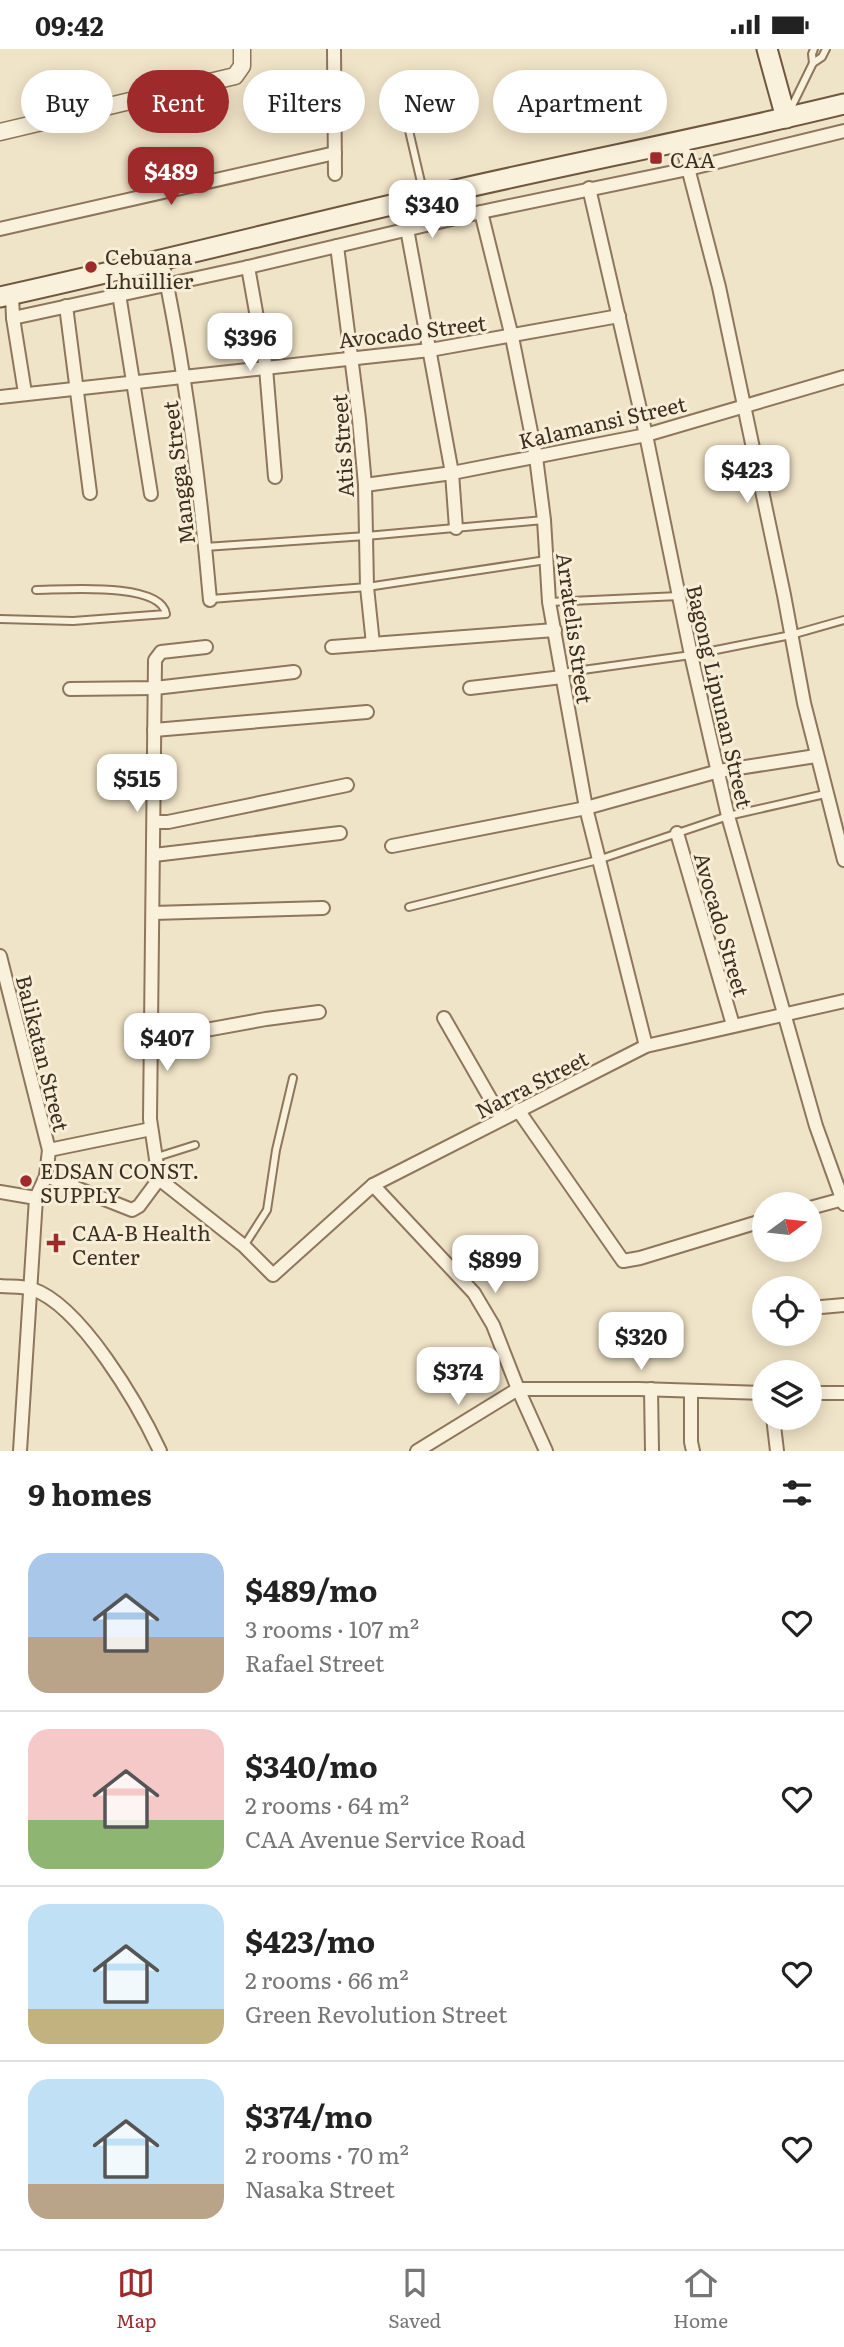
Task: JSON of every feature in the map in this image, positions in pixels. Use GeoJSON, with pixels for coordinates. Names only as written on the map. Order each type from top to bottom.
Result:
{"type":"FeatureCollection","features":[{"type":"Feature","properties":{"kind":"main road"},"geometry":{"type":"LineString","coordinates":[[767,49],[786,118]]}},
{"type":"Feature","properties":{"kind":"main road"},"geometry":{"type":"LineString","coordinates":[[6,296],[425,197],[844,103]]}},
{"type":"Feature","properties":{"kind":"street"},"geometry":{"type":"LineString","coordinates":[[0,132],[235,76],[243,66],[242,49]]}},
{"type":"Feature","properties":{"kind":"street"},"geometry":{"type":"LineString","coordinates":[[334,49],[335,174]]}},
{"type":"Feature","properties":{"kind":"street"},"geometry":{"type":"LineString","coordinates":[[13,318],[589,188],[688,169],[844,131]]}},
{"type":"Feature","properties":{"kind":"street"},"geometry":{"type":"LineString","coordinates":[[681,141],[719,287],[816,755],[844,860]]}},
{"type":"Feature","properties":{"kind":"street"},"geometry":{"type":"LineString","coordinates":[[0,229],[335,153]]}},
{"type":"Feature","properties":{"kind":"street","name":"Bagong Lipunan Street"},"geometry":{"type":"LineString","coordinates":[[589,188],[646,435],[691,655],[728,816],[816,1126],[843,1201]]}},
{"type":"Feature","properties":{"kind":"street","name":"Arratelis Street"},"geometry":{"type":"LineString","coordinates":[[481,212],[512,337],[536,457],[544,520],[549,602],[586,808],[646,1047]]}},
{"type":"Feature","properties":{"kind":"street"},"geometry":{"type":"LineString","coordinates":[[407,229],[452,473],[456,528]]}},
{"type":"Feature","properties":{"kind":"street","name":"Atis Street"},"geometry":{"type":"LineString","coordinates":[[337,246],[353,357],[365,485],[367,587],[373,645]]}},
{"type":"Feature","properties":{"kind":"street","name":"Mangga Street"},"geometry":{"type":"LineString","coordinates":[[162,261],[185,377],[200,488],[210,600]]}},
{"type":"Feature","properties":{"kind":"street"},"geometry":{"type":"LineString","coordinates":[[248,267],[266,368],[275,477]]}},
{"type":"Feature","properties":{"kind":"street"},"geometry":{"type":"LineString","coordinates":[[119,294],[151,494]]}},
{"type":"Feature","properties":{"kind":"street"},"geometry":{"type":"LineString","coordinates":[[6,296],[13,318],[25,393]]}},
{"type":"Feature","properties":{"kind":"street"},"geometry":{"type":"LineString","coordinates":[[66,306],[90,493]]}},
{"type":"Feature","properties":{"kind":"street","name":"Avocado Street"},"geometry":{"type":"LineString","coordinates":[[0,397],[430,350],[619,316]]}},
{"type":"Feature","properties":{"kind":"street","name":"Kalamansi Street"},"geometry":{"type":"LineString","coordinates":[[365,485],[452,473],[646,435],[844,377]]}},
{"type":"Feature","properties":{"kind":"street"},"geometry":{"type":"LineString","coordinates":[[332,647],[555,629]]}},
{"type":"Feature","properties":{"kind":"street"},"geometry":{"type":"LineString","coordinates":[[46,1175],[132,1210],[139,1206],[159,1179],[151,1129],[155,660],[161,652],[206,647]]}},
{"type":"Feature","properties":{"kind":"street"},"geometry":{"type":"LineString","coordinates":[[70,689],[155,688],[295,672]]}},
{"type":"Feature","properties":{"kind":"street"},"geometry":{"type":"LineString","coordinates":[[470,688],[561,675]]}},
{"type":"Feature","properties":{"kind":"street"},"geometry":{"type":"LineString","coordinates":[[154,730],[367,712]]}},
{"type":"Feature","properties":{"kind":"street"},"geometry":{"type":"LineString","coordinates":[[392,846],[586,808],[719,771],[816,755]]}},
{"type":"Feature","properties":{"kind":"street"},"geometry":{"type":"LineString","coordinates":[[154,822],[168,822],[346,785]]}},
{"type":"Feature","properties":{"kind":"street"},"geometry":{"type":"LineString","coordinates":[[154,855],[340,833]]}},
{"type":"Feature","properties":{"kind":"street","name":"Avocado Street"},"geometry":{"type":"LineString","coordinates":[[677,833],[733,1025]]}},
{"type":"Feature","properties":{"kind":"street"},"geometry":{"type":"LineString","coordinates":[[153,913],[323,908]]}},
{"type":"Feature","properties":{"kind":"street","name":"Balikatan Street"},"geometry":{"type":"LineString","coordinates":[[0,955],[49,1150],[46,1175],[36,1198],[20,1451]]}},
{"type":"Feature","properties":{"kind":"street","name":"Narra Street"},"geometry":{"type":"LineString","coordinates":[[244,1246],[273,1275],[373,1185],[646,1047],[844,1001]]}},
{"type":"Feature","properties":{"kind":"street"},"geometry":{"type":"LineString","coordinates":[[151,1040],[318,1012]]}},
{"type":"Feature","properties":{"kind":"street"},"geometry":{"type":"LineString","coordinates":[[444,1017],[502,1119]]}},
{"type":"Feature","properties":{"kind":"street"},"geometry":{"type":"LineString","coordinates":[[518,1110],[624,1261],[752,1224]]}},
{"type":"Feature","properties":{"kind":"street"},"geometry":{"type":"LineString","coordinates":[[49,1150],[151,1129]]}},
{"type":"Feature","properties":{"kind":"street"},"geometry":{"type":"LineString","coordinates":[[159,1179],[244,1246]]}},
{"type":"Feature","properties":{"kind":"street"},"geometry":{"type":"LineString","coordinates":[[373,1185],[474,1293],[493,1325],[546,1451]]}},
{"type":"Feature","properties":{"kind":"street"},"geometry":{"type":"LineString","coordinates":[[0,1192],[36,1198]]}},
{"type":"Feature","properties":{"kind":"street"},"geometry":{"type":"LineString","coordinates":[[822,1205],[843,1201]]}},
{"type":"Feature","properties":{"kind":"street"},"geometry":{"type":"LineString","coordinates":[[0,1286],[30,1288],[47,1296],[74,1319],[120,1378],[160,1451]]}},
{"type":"Feature","properties":{"kind":"street"},"geometry":{"type":"LineString","coordinates":[[822,1307],[844,1304]]}},
{"type":"Feature","properties":{"kind":"street"},"geometry":{"type":"LineString","coordinates":[[417,1451],[518,1389],[752,1393]]}},
{"type":"Feature","properties":{"kind":"street"},"geometry":{"type":"LineString","coordinates":[[650,1389],[652,1451]]}},
{"type":"Feature","properties":{"kind":"street"},"geometry":{"type":"LineString","coordinates":[[691,1391],[693,1451]]}},
{"type":"Feature","properties":{"kind":"street"},"geometry":{"type":"LineString","coordinates":[[822,1393],[844,1393]]}},
{"type":"Feature","properties":{"kind":"street"},"geometry":{"type":"LineString","coordinates":[[775,1430],[777,1451]]}},
{"type":"Feature","properties":{"kind":"lane"},"geometry":{"type":"LineString","coordinates":[[813,63],[814,49]]}},
{"type":"Feature","properties":{"kind":"lane"},"geometry":{"type":"LineString","coordinates":[[786,118],[813,63],[822,57],[826,49]]}},
{"type":"Feature","properties":{"kind":"lane"},"geometry":{"type":"LineString","coordinates":[[410,133],[425,197]]}},
{"type":"Feature","properties":{"kind":"lane"},"geometry":{"type":"LineString","coordinates":[[205,547],[544,520]]}},
{"type":"Feature","properties":{"kind":"lane"},"geometry":{"type":"LineString","coordinates":[[210,600],[367,587],[546,560]]}},
{"type":"Feature","properties":{"kind":"lane"},"geometry":{"type":"LineString","coordinates":[[0,619],[73,621],[166,614],[162,605],[135,591],[36,590]]}},
{"type":"Feature","properties":{"kind":"lane"},"geometry":{"type":"LineString","coordinates":[[549,602],[679,596]]}},
{"type":"Feature","properties":{"kind":"lane"},"geometry":{"type":"LineString","coordinates":[[561,675],[691,655],[791,635],[844,620]]}},
{"type":"Feature","properties":{"kind":"lane"},"geometry":{"type":"LineString","coordinates":[[409,907],[598,860],[728,816],[825,794]]}},
{"type":"Feature","properties":{"kind":"lane"},"geometry":{"type":"LineString","coordinates":[[244,1246],[267,1210],[276,1150],[293,1078]]}},
{"type":"Feature","properties":{"kind":"lane"},"geometry":{"type":"LineString","coordinates":[[157,1157],[195,1145]]}},
{"type":"Feature","properties":{"kind":"place","name":"CAA"},"geometry":{"type":"Point","coordinates":[656,158]}},
{"type":"Feature","properties":{"kind":"place","name":"Cebuana Lhuillier"},"geometry":{"type":"Point","coordinates":[91,267]}},
{"type":"Feature","properties":{"kind":"place","name":"EDSAN CONST. SUPPLY"},"geometry":{"type":"Point","coordinates":[26,1181]}},
{"type":"Feature","properties":{"kind":"place","name":"CAA-B Health Center"},"geometry":{"type":"Point","coordinates":[56,1243]}}]}
